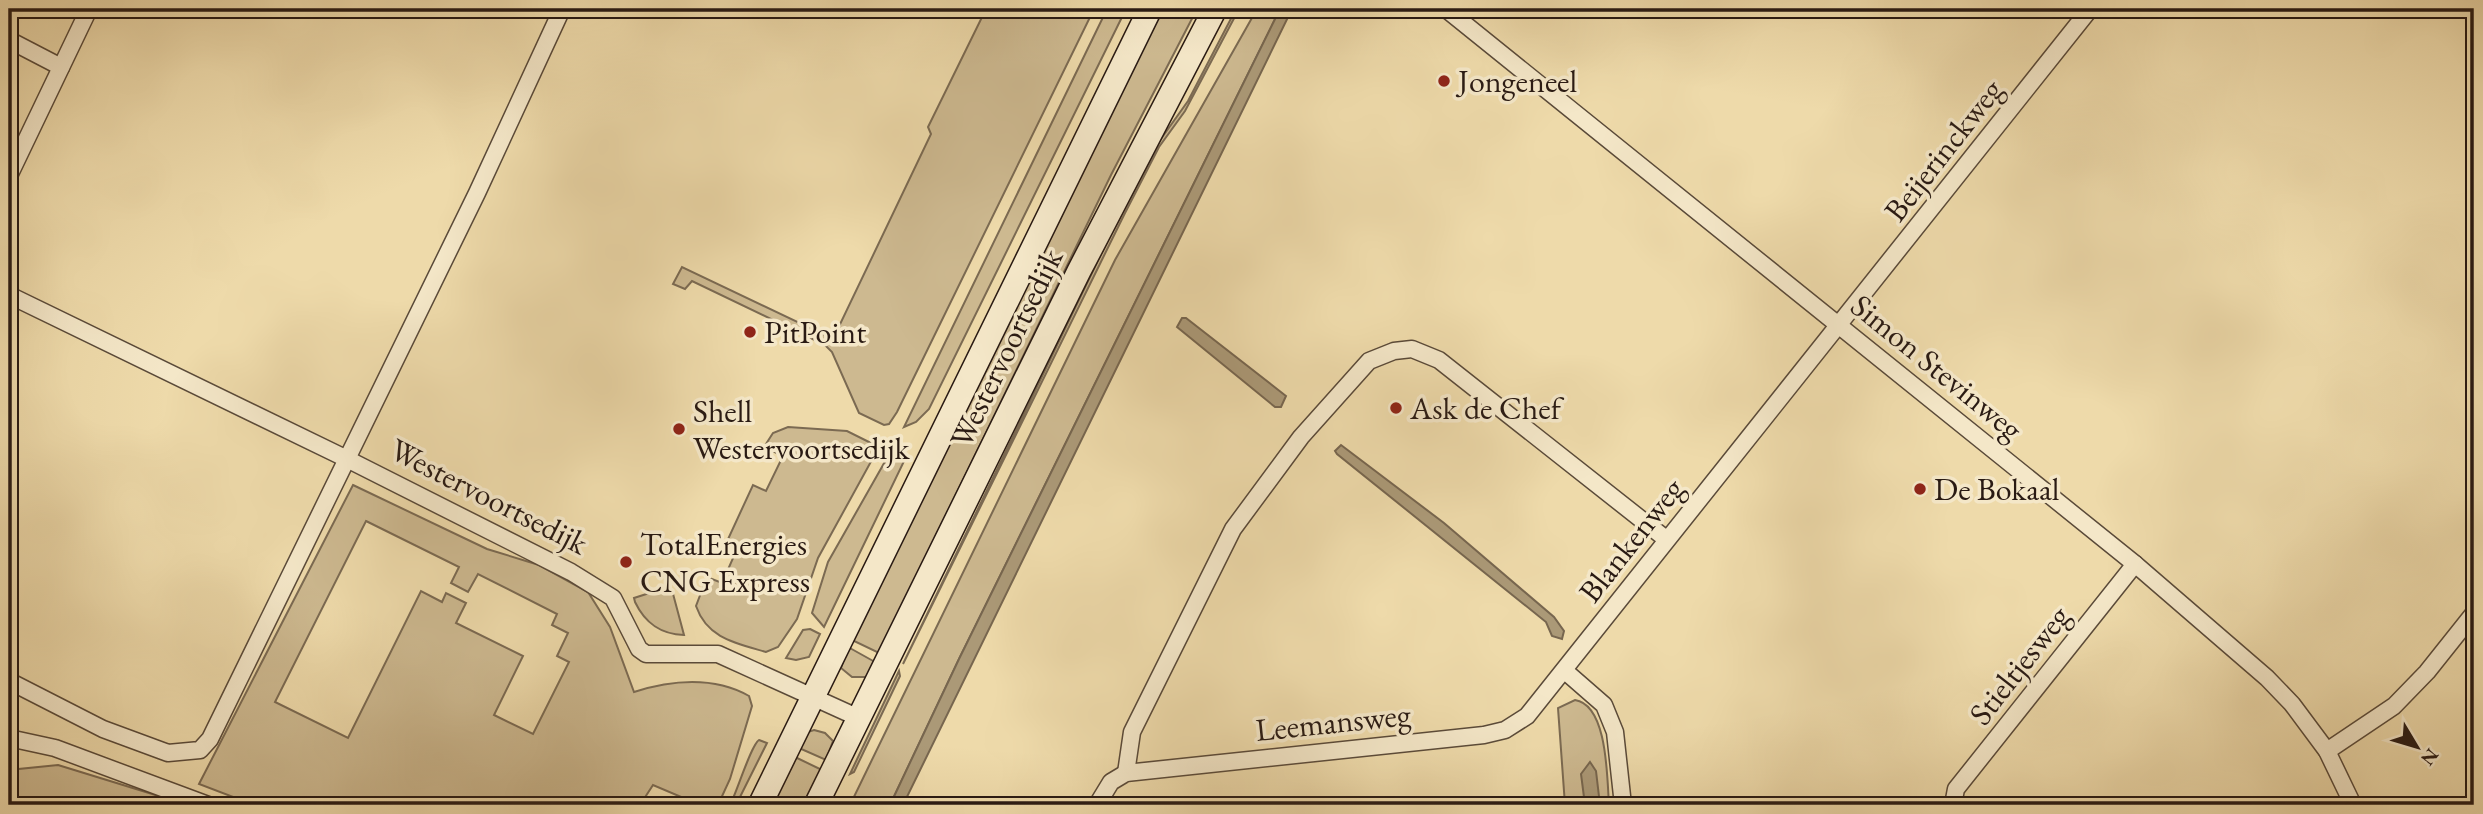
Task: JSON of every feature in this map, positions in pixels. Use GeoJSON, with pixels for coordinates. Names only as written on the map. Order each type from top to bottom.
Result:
{"type":"FeatureCollection","features":[{"type":"Feature","properties":{"kind":"main road","name":"Westervoortsedijk"},"geometry":{"type":"LineString","coordinates":[[760,805],[1150,9]]}},
{"type":"Feature","properties":{"kind":"main road","name":"Westervoortsedijk"},"geometry":{"type":"LineString","coordinates":[[816,805],[1079,271],[1215,9]]}},
{"type":"Feature","properties":{"kind":"street"},"geometry":{"type":"LineString","coordinates":[[9,176],[89,9]]}},
{"type":"Feature","properties":{"kind":"street"},"geometry":{"type":"LineString","coordinates":[[9,681],[103,729],[168,752],[200,750],[210,739],[345,458],[477,193],[562,9]]}},
{"type":"Feature","properties":{"kind":"street","name":"Simon Stevinweg"},"geometry":{"type":"LineString","coordinates":[[1446,9],[2135,564],[2267,678],[2299,714],[2326,751],[2353,805]]}},
{"type":"Feature","properties":{"kind":"street","name":"Beijerinckweg"},"geometry":{"type":"LineString","coordinates":[[1841,325],[2090,9]]}},
{"type":"Feature","properties":{"kind":"street"},"geometry":{"type":"LineString","coordinates":[[9,40],[61,66]]}},
{"type":"Feature","properties":{"kind":"street"},"geometry":{"type":"LineString","coordinates":[[9,295],[345,458]]}},
{"type":"Feature","properties":{"kind":"street","name":"Blankenweg"},"geometry":{"type":"LineString","coordinates":[[1565,671],[1666,539],[1841,325]]}},
{"type":"Feature","properties":{"kind":"street"},"geometry":{"type":"LineString","coordinates":[[1097,805],[1111,782],[1126,773],[1132,732],[1233,529],[1300,437],[1369,361],[1394,351],[1412,349],[1439,360],[1666,539]]}},
{"type":"Feature","properties":{"kind":"street","name":"Westervoortsedijk"},"geometry":{"type":"LineString","coordinates":[[345,458],[571,572],[612,598],[639,649],[646,654],[718,654],[859,718]]}},
{"type":"Feature","properties":{"kind":"street","name":"Stieltjesweg"},"geometry":{"type":"LineString","coordinates":[[1953,805],[1956,789],[2135,564]]}},
{"type":"Feature","properties":{"kind":"street"},"geometry":{"type":"LineString","coordinates":[[2326,751],[2394,706],[2427,672],[2474,613]]}},
{"type":"Feature","properties":{"kind":"street"},"geometry":{"type":"LineString","coordinates":[[1565,671],[1604,705],[1615,732],[1623,805]]}},
{"type":"Feature","properties":{"kind":"street","name":"Leemansweg"},"geometry":{"type":"LineString","coordinates":[[1126,773],[1506,730],[1527,716],[1565,671]]}},
{"type":"Feature","properties":{"kind":"street"},"geometry":{"type":"LineString","coordinates":[[9,738],[66,752],[208,805]]}},
{"type":"Feature","properties":{"kind":"shaded area"},"geometry":{"type":"Polygon","coordinates":[[[986,9],[1094,9],[897,412],[889,424],[884,425],[859,413],[832,352],[825,345],[692,281],[685,289],[673,284],[682,267],[833,339],[931,134],[928,127],[986,9]]]}},
{"type":"Feature","properties":{"kind":"shaded area"},"geometry":{"type":"Polygon","coordinates":[[[1107,9],[1126,9],[929,409],[916,422],[904,427],[1107,9]]]}},
{"type":"Feature","properties":{"kind":"shaded area"},"geometry":{"type":"Polygon","coordinates":[[[1162,9],[1197,9],[1111,175],[879,653],[852,640],[1162,9]]]}},
{"type":"Feature","properties":{"kind":"shaded area"},"geometry":{"type":"Polygon","coordinates":[[[1236,9],[1239,9],[1185,111],[1159,147],[1125,213],[903,664],[1148,157],[1188,101],[1236,9]]]}},
{"type":"Feature","properties":{"kind":"shaded area"},"geometry":{"type":"Polygon","coordinates":[[[1257,9],[1280,9],[959,659],[890,805],[850,805],[1115,260],[1257,9]]]}},
{"type":"Feature","properties":{"kind":"shaded area"},"geometry":{"type":"Polygon","coordinates":[[[1280,9],[1292,9],[903,805],[890,805],[959,659],[1280,9]]]}},
{"type":"Feature","properties":{"kind":"shaded area"},"geometry":{"type":"Polygon","coordinates":[[[1182,318],[1186,318],[1286,396],[1281,407],[1275,407],[1177,327],[1182,318]]]}},
{"type":"Feature","properties":{"kind":"shaded area"},"geometry":{"type":"Polygon","coordinates":[[[788,427],[847,431],[879,447],[818,558],[797,619],[778,647],[766,652],[724,638],[707,625],[696,606],[707,577],[722,583],[734,556],[723,550],[753,485],[766,491],[783,456],[764,447],[773,433],[788,427]]]}},
{"type":"Feature","properties":{"kind":"shaded area"},"geometry":{"type":"Polygon","coordinates":[[[1341,445],[1444,523],[1554,617],[1564,631],[1562,639],[1552,636],[1546,622],[1337,454],[1335,451],[1341,445]]]}},
{"type":"Feature","properties":{"kind":"shaded area"},"geometry":{"type":"Polygon","coordinates":[[[891,451],[907,455],[824,627],[812,613],[828,562],[891,451]]]}},
{"type":"Feature","properties":{"kind":"shaded area"},"geometry":{"type":"Polygon","coordinates":[[[353,485],[487,549],[539,565],[588,592],[610,627],[634,692],[677,683],[707,683],[721,685],[749,696],[752,706],[730,779],[718,805],[700,805],[653,785],[640,805],[254,805],[199,784],[353,485]],[[366,521],[275,702],[348,738],[421,591],[442,602],[446,593],[466,603],[456,623],[523,656],[494,715],[533,734],[569,662],[557,656],[568,633],[552,625],[557,614],[478,574],[468,592],[451,583],[459,567],[366,521]]]}},
{"type":"Feature","properties":{"kind":"shaded area"},"geometry":{"type":"Polygon","coordinates":[[[665,588],[672,590],[684,635],[654,626],[643,616],[635,602],[634,598],[665,588]]]}},
{"type":"Feature","properties":{"kind":"shaded area"},"geometry":{"type":"Polygon","coordinates":[[[810,629],[820,634],[809,657],[796,660],[786,658],[803,630],[810,629]]]}},
{"type":"Feature","properties":{"kind":"shaded area"},"geometry":{"type":"Polygon","coordinates":[[[848,647],[875,662],[866,677],[852,677],[841,668],[848,647]]]}},
{"type":"Feature","properties":{"kind":"shaded area"},"geometry":{"type":"Polygon","coordinates":[[[899,671],[900,676],[854,772],[850,774],[899,671]]]}},
{"type":"Feature","properties":{"kind":"shaded area"},"geometry":{"type":"Polygon","coordinates":[[[1575,700],[1586,705],[1600,729],[1609,805],[1565,805],[1558,708],[1575,700]]]}},
{"type":"Feature","properties":{"kind":"shaded area"},"geometry":{"type":"Polygon","coordinates":[[[814,730],[825,733],[833,741],[826,760],[799,748],[808,732],[814,730]]]}},
{"type":"Feature","properties":{"kind":"shaded area"},"geometry":{"type":"Polygon","coordinates":[[[759,740],[767,743],[736,805],[730,805],[752,750],[759,740]]]}},
{"type":"Feature","properties":{"kind":"shaded area"},"geometry":{"type":"Polygon","coordinates":[[[795,757],[822,770],[804,805],[772,805],[795,757]]]}},
{"type":"Feature","properties":{"kind":"shaded area"},"geometry":{"type":"Polygon","coordinates":[[[1590,762],[1596,771],[1600,805],[1585,805],[1581,774],[1590,762]]]}},
{"type":"Feature","properties":{"kind":"shaded area"},"geometry":{"type":"Polygon","coordinates":[[[58,765],[188,805],[9,805],[9,770],[58,765]]]}},
{"type":"Feature","properties":{"kind":"place","name":"Jongeneel"},"geometry":{"type":"Point","coordinates":[1444,81]}},
{"type":"Feature","properties":{"kind":"place","name":"PitPoint"},"geometry":{"type":"Point","coordinates":[750,332]}},
{"type":"Feature","properties":{"kind":"place","name":"Ask de Chef"},"geometry":{"type":"Point","coordinates":[1396,408]}},
{"type":"Feature","properties":{"kind":"place","name":"Shell Westervoortsedijk"},"geometry":{"type":"Point","coordinates":[679,429]}},
{"type":"Feature","properties":{"kind":"place","name":"De Bokaal"},"geometry":{"type":"Point","coordinates":[1920,489]}},
{"type":"Feature","properties":{"kind":"place","name":"TotalEnergies CNG Express"},"geometry":{"type":"Point","coordinates":[626,562]}}]}
